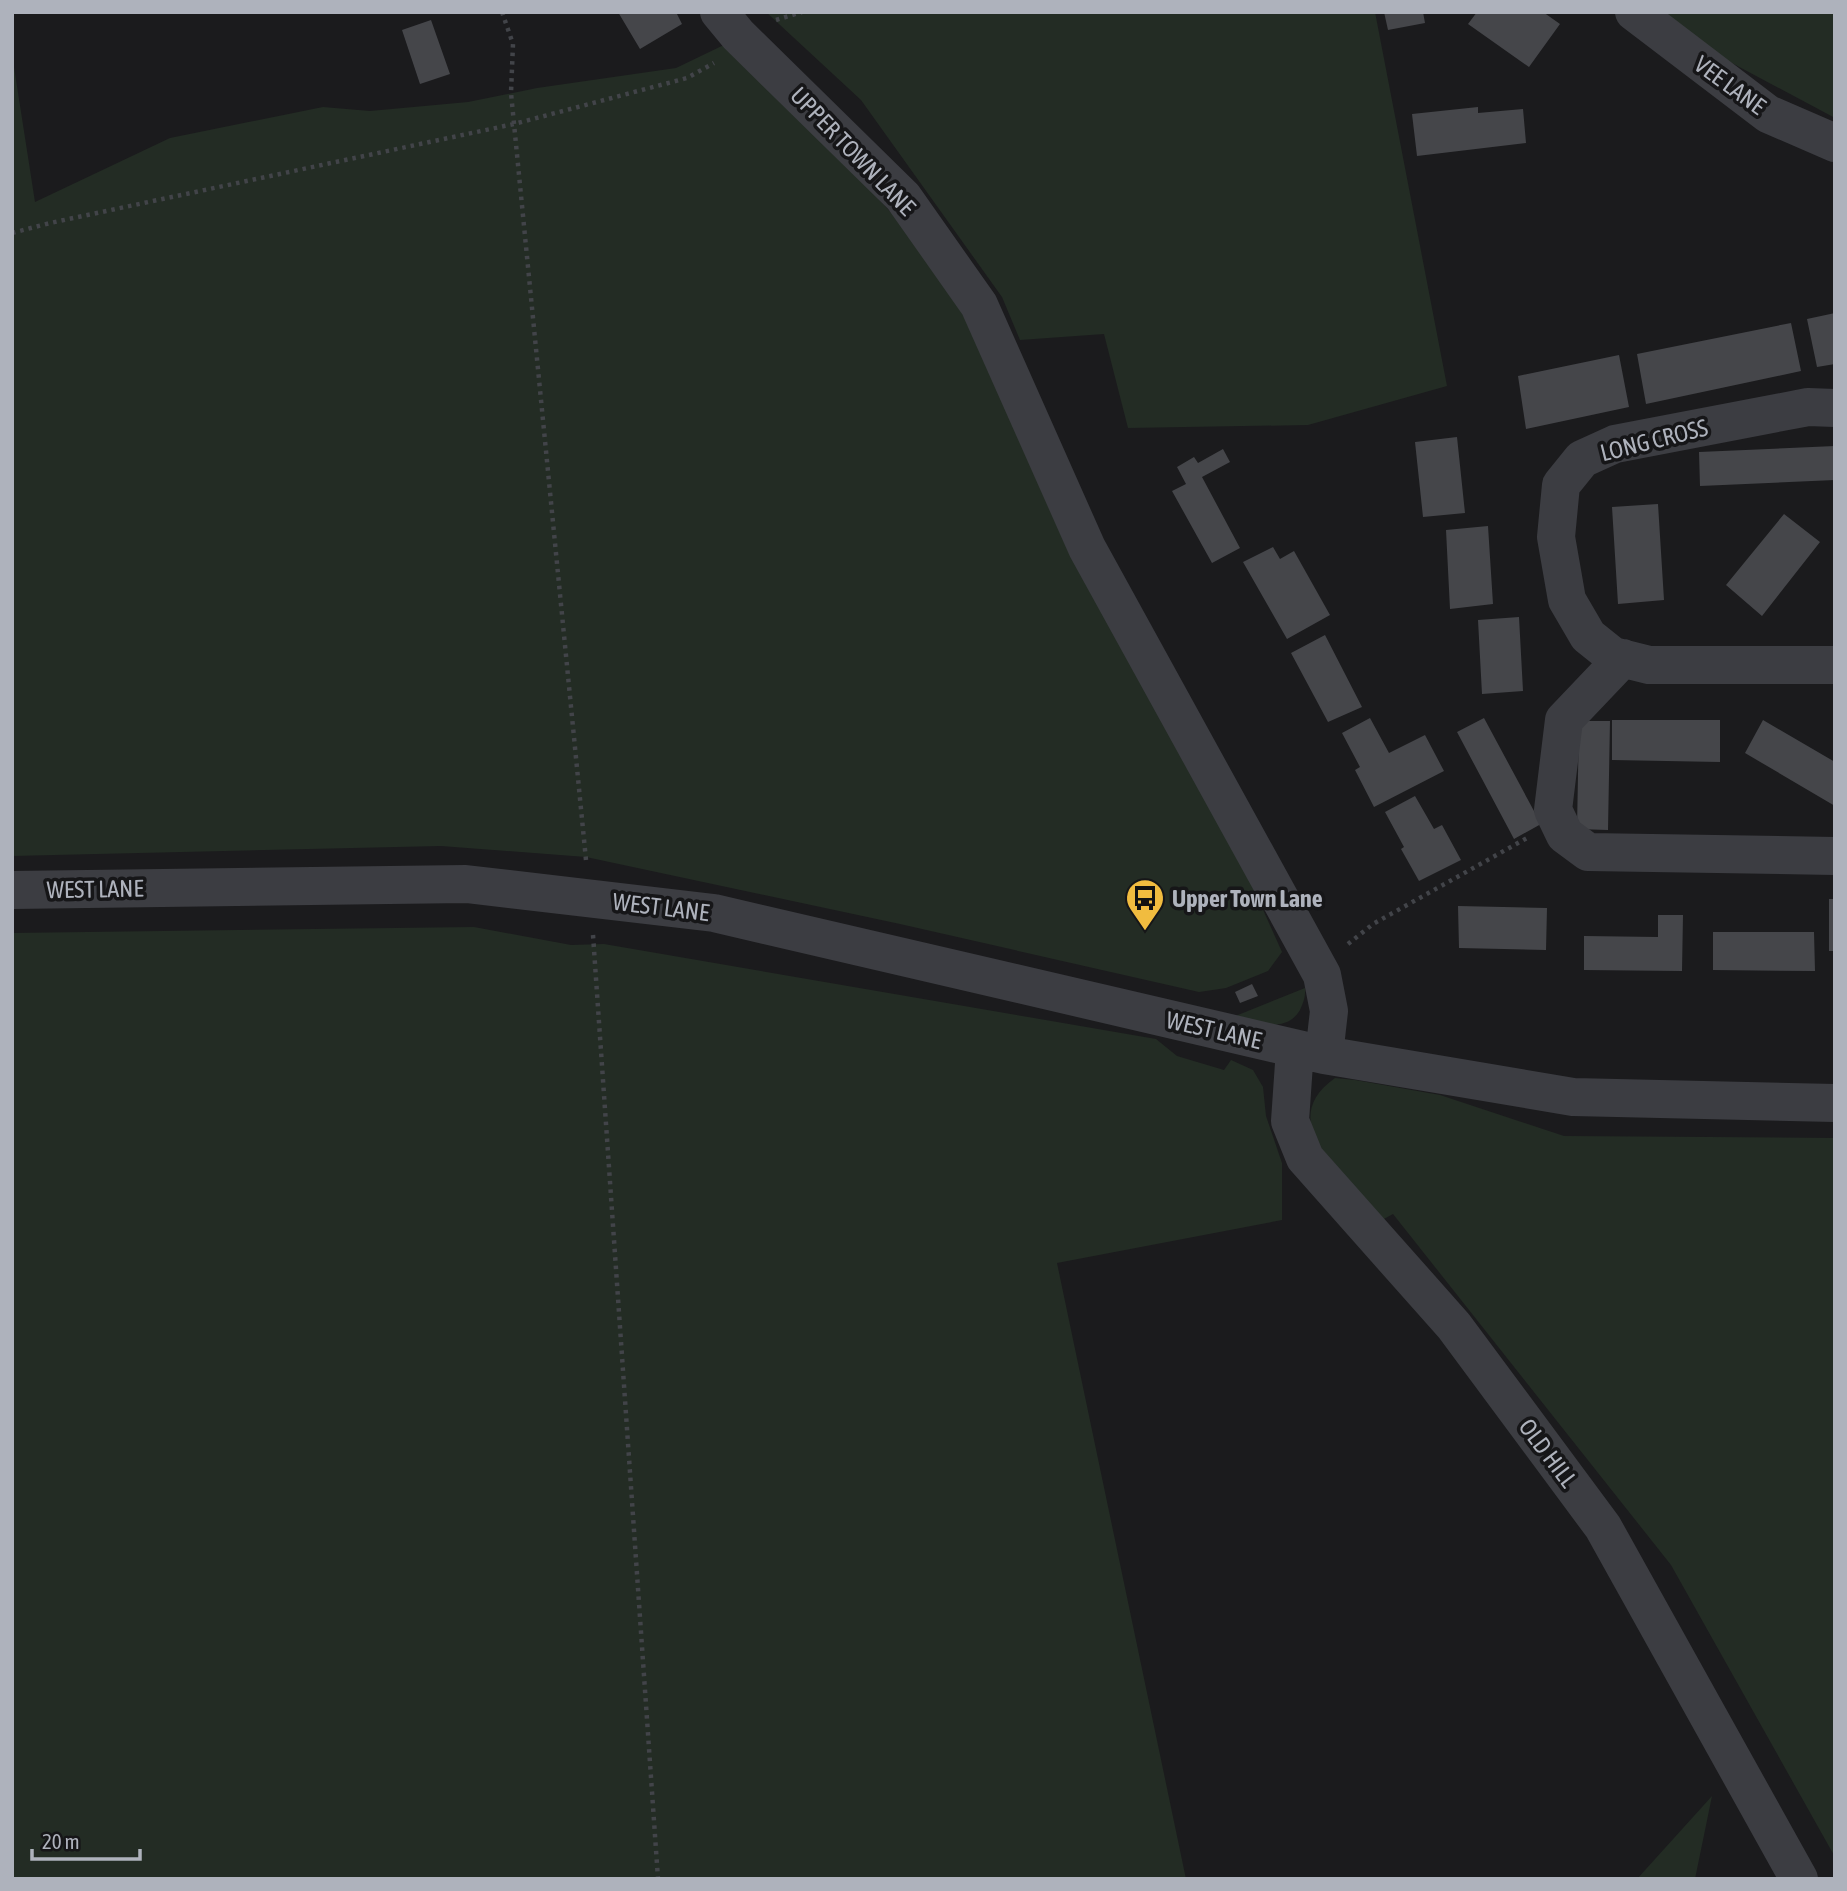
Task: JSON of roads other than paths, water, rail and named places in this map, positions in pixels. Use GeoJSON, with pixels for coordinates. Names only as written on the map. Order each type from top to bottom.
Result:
{"type":"FeatureCollection","features":[{"type":"Feature","properties":{"kind":"street","name":"UPPER TOWN LANE"},"geometry":{"type":"LineString","coordinates":[[719,12],[738,36],[903,197],[979,305],[1087,548],[1322,975],[1329,1011],[1310,1052]]}},
{"type":"Feature","properties":{"kind":"street","name":"VEE LANE"},"geometry":{"type":"LineString","coordinates":[[1634,12],[1768,114],[1835,143]]}},
{"type":"Feature","properties":{"kind":"street","name":"LONG CROSS"},"geometry":{"type":"LineString","coordinates":[[1835,408],[1808,407],[1615,444],[1582,459],[1562,485],[1556,537],[1567,600],[1588,636],[1613,656],[1648,665],[1835,665]]}},
{"type":"Feature","properties":{"kind":"street"},"geometry":{"type":"LineString","coordinates":[[1623,659],[1564,720],[1553,810],[1565,835],[1588,852],[1835,856]]}},
{"type":"Feature","properties":{"kind":"street","name":"WEST LANE"},"geometry":{"type":"LineString","coordinates":[[12,890],[466,884],[715,913],[1310,1052],[1573,1097],[1835,1103]]}},
{"type":"Feature","properties":{"kind":"street","name":"OLD HILL"},"geometry":{"type":"LineString","coordinates":[[1310,1052],[1290,1121],[1305,1158],[1454,1326],[1603,1527],[1799,1879]]}},
{"type":"Feature","properties":{"kind":"place","name":"Upper Town Lane"},"geometry":{"type":"Point","coordinates":[1145,932]}}]}
